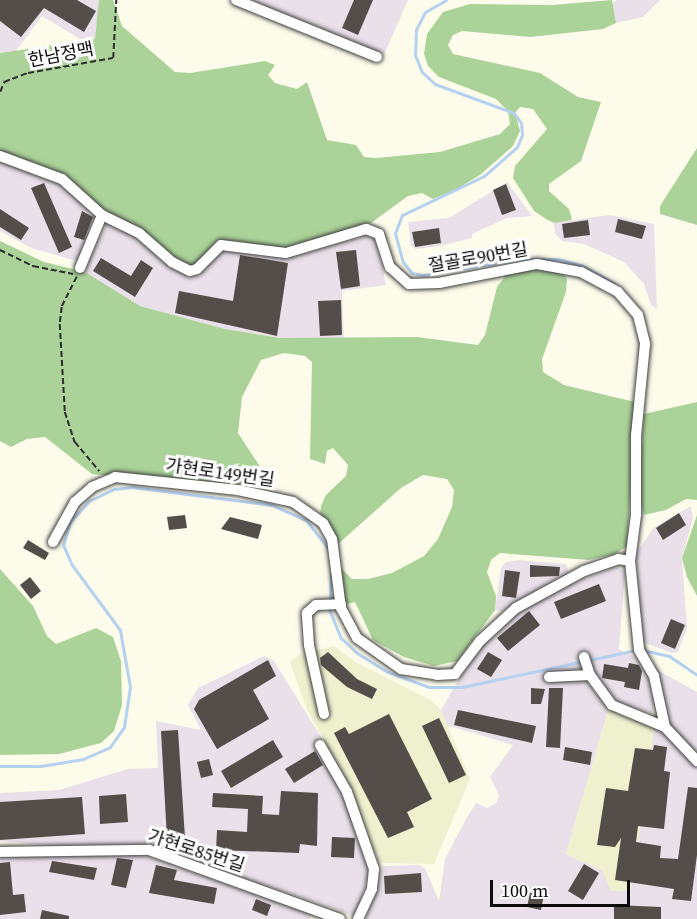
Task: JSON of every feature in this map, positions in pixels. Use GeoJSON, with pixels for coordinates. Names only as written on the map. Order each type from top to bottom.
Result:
{"type":"FeatureCollection","features":[{"type":"Feature","properties":{"kind":"lane"},"geometry":{"type":"LineString","coordinates":[[236,0],[377,57]]}},
{"type":"Feature","properties":{"kind":"lane","name":"절골로90번길"},"geometry":{"type":"LineString","coordinates":[[0,156],[62,179],[102,215],[138,233],[172,262],[190,271],[197,269],[215,247],[221,245],[286,253],[366,229],[379,234],[390,267],[409,284],[439,283],[537,264],[582,272],[618,292],[638,315],[645,344],[636,435],[636,515],[630,561]]}},
{"type":"Feature","properties":{"kind":"lane"},"geometry":{"type":"LineString","coordinates":[[79,271],[102,215]]}},
{"type":"Feature","properties":{"kind":"lane","name":"가현로149번길"},"geometry":{"type":"LineString","coordinates":[[105,480],[140,479],[238,490],[293,502],[322,524],[332,539],[341,604],[357,638],[380,657],[419,673],[455,674],[480,641],[516,608],[584,572],[618,558],[630,561]]}},
{"type":"Feature","properties":{"kind":"lane"},"geometry":{"type":"LineString","coordinates":[[53,542],[75,502],[105,480]]}},
{"type":"Feature","properties":{"kind":"lane"},"geometry":{"type":"LineString","coordinates":[[630,561],[636,637],[654,676],[665,727]]}},
{"type":"Feature","properties":{"kind":"lane"},"geometry":{"type":"LineString","coordinates":[[324,714],[309,645],[307,612],[316,605],[341,604]]}},
{"type":"Feature","properties":{"kind":"lane"},"geometry":{"type":"LineString","coordinates":[[584,657],[590,675],[612,705],[665,727],[697,761]]}},
{"type":"Feature","properties":{"kind":"lane"},"geometry":{"type":"LineString","coordinates":[[549,677],[590,675]]}},
{"type":"Feature","properties":{"kind":"lane"},"geometry":{"type":"LineString","coordinates":[[320,745],[347,792],[372,862],[374,882],[358,919]]}},
{"type":"Feature","properties":{"kind":"lane","name":"가현로85번길"},"geometry":{"type":"LineString","coordinates":[[0,852],[149,850],[340,919]]}},
{"type":"Feature","properties":{"kind":"path","name":"한남정맥"},"geometry":{"type":"LineString","coordinates":[[0,92],[4,82],[28,73],[113,58],[116,0]]}},
{"type":"Feature","properties":{"kind":"path"},"geometry":{"type":"LineString","coordinates":[[0,250],[33,266],[79,271],[62,307],[60,324],[65,412],[75,442],[105,480]]}},
{"type":"Feature","properties":{"kind":"shaded area"},"geometry":{"type":"Polygon","coordinates":[[[0,0],[99,0],[97,38],[85,42],[42,16],[16,51],[0,53],[0,0]]]}},
{"type":"Feature","properties":{"kind":"shaded area"},"geometry":{"type":"Polygon","coordinates":[[[251,0],[408,0],[384,55],[251,0]]]}},
{"type":"Feature","properties":{"kind":"shaded area"},"geometry":{"type":"Polygon","coordinates":[[[616,0],[660,0],[643,17],[616,23],[611,6],[616,0]]]}},
{"type":"Feature","properties":{"kind":"shaded area"},"geometry":{"type":"Polygon","coordinates":[[[0,160],[65,185],[98,217],[80,262],[31,248],[0,231],[0,160]]]}},
{"type":"Feature","properties":{"kind":"shaded area"},"geometry":{"type":"Polygon","coordinates":[[[507,182],[532,216],[507,218],[472,234],[472,238],[440,246],[416,249],[411,246],[408,222],[449,218],[507,182]]]}},
{"type":"Feature","properties":{"kind":"shaded area"},"geometry":{"type":"Polygon","coordinates":[[[609,215],[654,224],[657,309],[651,305],[644,284],[624,262],[584,244],[562,241],[555,233],[554,223],[609,215]]]}},
{"type":"Feature","properties":{"kind":"shaded area"},"geometry":{"type":"Polygon","coordinates":[[[108,223],[133,234],[174,268],[221,249],[291,257],[370,235],[377,242],[386,285],[342,291],[344,339],[280,338],[225,329],[140,306],[82,271],[108,223]]]}},
{"type":"Feature","properties":{"kind":"shaded area"},"geometry":{"type":"Polygon","coordinates":[[[691,506],[693,518],[682,558],[687,628],[678,652],[672,653],[643,642],[636,554],[653,528],[691,506]]]}},
{"type":"Feature","properties":{"kind":"shaded area"},"geometry":{"type":"Polygon","coordinates":[[[519,560],[566,564],[569,574],[502,611],[495,610],[501,568],[506,562],[519,560]]]}},
{"type":"Feature","properties":{"kind":"shaded area"},"geometry":{"type":"Polygon","coordinates":[[[615,567],[625,571],[619,649],[642,661],[655,694],[654,704],[652,713],[620,704],[589,668],[547,673],[547,682],[584,678],[609,708],[566,854],[602,870],[608,880],[655,725],[697,766],[697,919],[366,919],[383,866],[419,865],[425,868],[439,901],[445,859],[466,819],[476,803],[487,808],[496,803],[499,795],[490,777],[513,745],[446,725],[441,710],[460,677],[488,638],[519,611],[566,586],[615,567]]]}},
{"type":"Feature","properties":{"kind":"shaded area"},"geometry":{"type":"Polygon","coordinates":[[[264,656],[274,661],[323,740],[316,745],[344,798],[370,872],[355,916],[144,844],[54,846],[0,841],[0,793],[59,790],[128,769],[158,768],[156,721],[201,730],[188,705],[198,688],[264,656]]]}},
{"type":"Feature","properties":{"kind":"shaded area"},"geometry":{"type":"Polygon","coordinates":[[[657,670],[697,692],[697,756],[670,726],[657,670]]]}},
{"type":"Feature","properties":{"kind":"shaded area"},"geometry":{"type":"Polygon","coordinates":[[[140,854],[311,914],[310,919],[0,919],[0,856],[140,854]]]}},
{"type":"Feature","properties":{"kind":"green space"},"geometry":{"type":"Polygon","coordinates":[[[99,0],[113,0],[122,26],[175,72],[190,73],[265,61],[275,65],[268,75],[275,83],[297,89],[307,82],[327,140],[356,145],[364,157],[376,158],[440,152],[500,134],[510,124],[508,111],[496,99],[439,77],[428,66],[424,54],[427,34],[443,12],[470,4],[552,5],[612,0],[616,23],[603,29],[530,37],[462,31],[453,35],[448,45],[453,54],[540,73],[578,97],[601,102],[581,161],[549,184],[549,191],[569,209],[572,220],[554,223],[534,211],[513,178],[515,166],[547,129],[533,109],[520,107],[515,113],[520,131],[513,146],[480,175],[457,189],[433,199],[422,193],[408,196],[371,223],[293,248],[215,242],[198,265],[186,266],[105,212],[66,177],[0,152],[0,53],[95,39],[99,0]]]}},
{"type":"Feature","properties":{"kind":"green space"},"geometry":{"type":"Polygon","coordinates":[[[697,148],[697,225],[660,214],[660,206],[697,148]]]}},
{"type":"Feature","properties":{"kind":"green space"},"geometry":{"type":"Polygon","coordinates":[[[0,241],[44,262],[85,272],[140,306],[225,329],[280,338],[417,337],[478,345],[485,335],[497,287],[506,275],[536,268],[561,271],[567,279],[566,292],[542,359],[543,372],[564,385],[635,402],[627,546],[615,554],[589,560],[500,553],[491,560],[487,572],[496,596],[495,610],[457,661],[434,666],[404,657],[373,640],[355,602],[343,605],[340,567],[352,579],[368,579],[392,573],[424,556],[438,539],[452,507],[454,490],[447,479],[423,475],[401,488],[338,544],[320,517],[321,506],[326,495],[346,476],[348,465],[333,448],[327,451],[325,464],[310,459],[312,362],[305,356],[284,353],[261,360],[242,397],[238,433],[261,468],[258,482],[250,488],[92,474],[45,437],[27,439],[11,447],[0,441],[0,241]]]}},
{"type":"Feature","properties":{"kind":"green space"},"geometry":{"type":"Polygon","coordinates":[[[697,402],[697,500],[686,499],[666,510],[644,515],[639,494],[644,414],[697,402]]]}},
{"type":"Feature","properties":{"kind":"green space"},"geometry":{"type":"Polygon","coordinates":[[[697,515],[697,596],[687,577],[682,558],[697,515]]]}},
{"type":"Feature","properties":{"kind":"green space"},"geometry":{"type":"Polygon","coordinates":[[[0,569],[33,606],[47,636],[56,644],[96,628],[113,637],[121,661],[122,705],[114,731],[101,743],[59,754],[0,755],[0,569]]]}},
{"type":"Feature","properties":{"kind":"green space"},"geometry":{"type":"Polygon","coordinates":[[[334,646],[357,663],[432,701],[441,710],[470,779],[434,864],[379,863],[351,789],[307,710],[290,662],[299,655],[334,646]]]}},
{"type":"Feature","properties":{"kind":"green space"},"geometry":{"type":"Polygon","coordinates":[[[609,708],[655,725],[631,891],[611,891],[602,870],[566,854],[609,708]]]}},
{"type":"Feature","properties":{"kind":"building"},"geometry":{"type":"Polygon","coordinates":[[[0,0],[77,0],[96,11],[84,32],[44,8],[21,37],[0,21],[0,0]]]}},
{"type":"Feature","properties":{"kind":"building"},"geometry":{"type":"Polygon","coordinates":[[[354,0],[373,0],[358,35],[342,28],[354,0]]]}},
{"type":"Feature","properties":{"kind":"building"},"geometry":{"type":"Polygon","coordinates":[[[44,183],[72,247],[59,253],[31,188],[44,183]]]}},
{"type":"Feature","properties":{"kind":"building"},"geometry":{"type":"Polygon","coordinates":[[[506,184],[516,210],[502,215],[493,190],[506,184]]]}},
{"type":"Feature","properties":{"kind":"building"},"geometry":{"type":"Polygon","coordinates":[[[0,209],[29,228],[21,240],[0,227],[0,209]]]}},
{"type":"Feature","properties":{"kind":"building"},"geometry":{"type":"Polygon","coordinates":[[[82,211],[93,217],[84,240],[74,237],[82,211]]]}},
{"type":"Feature","properties":{"kind":"building"},"geometry":{"type":"Polygon","coordinates":[[[618,219],[646,226],[642,239],[615,232],[618,219]]]}},
{"type":"Feature","properties":{"kind":"building"},"geometry":{"type":"Polygon","coordinates":[[[588,220],[590,235],[564,238],[562,224],[588,220]]]}},
{"type":"Feature","properties":{"kind":"building"},"geometry":{"type":"Polygon","coordinates":[[[439,228],[441,243],[415,247],[412,232],[439,228]]]}},
{"type":"Feature","properties":{"kind":"building"},"geometry":{"type":"Polygon","coordinates":[[[356,250],[360,286],[341,289],[336,252],[356,250]]]}},
{"type":"Feature","properties":{"kind":"building"},"geometry":{"type":"Polygon","coordinates":[[[240,255],[288,263],[277,336],[175,313],[179,291],[233,301],[240,255]]]}},
{"type":"Feature","properties":{"kind":"building"},"geometry":{"type":"Polygon","coordinates":[[[101,258],[131,276],[141,260],[153,268],[135,297],[93,271],[101,258]]]}},
{"type":"Feature","properties":{"kind":"building"},"geometry":{"type":"Polygon","coordinates":[[[341,300],[342,335],[320,336],[318,301],[341,300]]]}},
{"type":"Feature","properties":{"kind":"building"},"geometry":{"type":"Polygon","coordinates":[[[679,513],[686,525],[663,540],[656,528],[679,513]]]}},
{"type":"Feature","properties":{"kind":"building"},"geometry":{"type":"Polygon","coordinates":[[[185,515],[187,528],[169,530],[167,517],[185,515]]]}},
{"type":"Feature","properties":{"kind":"building"},"geometry":{"type":"Polygon","coordinates":[[[230,517],[262,525],[258,539],[221,529],[230,517]]]}},
{"type":"Feature","properties":{"kind":"building"},"geometry":{"type":"Polygon","coordinates":[[[28,540],[49,553],[45,560],[23,548],[28,540]]]}},
{"type":"Feature","properties":{"kind":"building"},"geometry":{"type":"Polygon","coordinates":[[[530,565],[560,567],[559,576],[530,577],[530,565]]]}},
{"type":"Feature","properties":{"kind":"building"},"geometry":{"type":"Polygon","coordinates":[[[505,570],[520,572],[516,598],[502,596],[505,570]]]}},
{"type":"Feature","properties":{"kind":"building"},"geometry":{"type":"Polygon","coordinates":[[[30,577],[41,591],[31,599],[20,585],[30,577]]]}},
{"type":"Feature","properties":{"kind":"building"},"geometry":{"type":"Polygon","coordinates":[[[599,584],[606,601],[561,619],[554,602],[599,584]]]}},
{"type":"Feature","properties":{"kind":"building"},"geometry":{"type":"Polygon","coordinates":[[[529,611],[540,625],[508,651],[497,638],[529,611]]]}},
{"type":"Feature","properties":{"kind":"building"},"geometry":{"type":"Polygon","coordinates":[[[671,619],[685,625],[675,649],[661,643],[671,619]]]}},
{"type":"Feature","properties":{"kind":"building"},"geometry":{"type":"Polygon","coordinates":[[[328,652],[357,679],[377,689],[372,699],[347,687],[321,665],[320,658],[328,652]]]}},
{"type":"Feature","properties":{"kind":"building"},"geometry":{"type":"Polygon","coordinates":[[[488,652],[502,660],[491,677],[477,669],[488,652]]]}},
{"type":"Feature","properties":{"kind":"building"},"geometry":{"type":"Polygon","coordinates":[[[268,660],[276,676],[253,690],[269,719],[217,749],[194,709],[199,700],[268,660]]]}},
{"type":"Feature","properties":{"kind":"building"},"geometry":{"type":"Polygon","coordinates":[[[629,663],[639,665],[642,671],[639,690],[624,687],[625,682],[602,678],[604,664],[628,668],[629,663]]]}},
{"type":"Feature","properties":{"kind":"building"},"geometry":{"type":"Polygon","coordinates":[[[531,688],[545,689],[541,704],[531,704],[531,688]]]}},
{"type":"Feature","properties":{"kind":"building"},"geometry":{"type":"Polygon","coordinates":[[[549,688],[563,688],[560,748],[546,747],[549,688]]]}},
{"type":"Feature","properties":{"kind":"building"},"geometry":{"type":"Polygon","coordinates":[[[458,710],[536,726],[532,743],[454,725],[458,710]]]}},
{"type":"Feature","properties":{"kind":"building"},"geometry":{"type":"Polygon","coordinates":[[[389,714],[432,799],[407,812],[414,827],[388,838],[334,733],[345,727],[349,734],[389,714]]]}},
{"type":"Feature","properties":{"kind":"building"},"geometry":{"type":"Polygon","coordinates":[[[439,718],[466,775],[449,783],[422,726],[439,718]]]}},
{"type":"Feature","properties":{"kind":"building"},"geometry":{"type":"Polygon","coordinates":[[[178,730],[185,838],[167,839],[161,731],[178,730]]]}},
{"type":"Feature","properties":{"kind":"building"},"geometry":{"type":"Polygon","coordinates":[[[273,740],[283,757],[231,788],[221,771],[273,740]]]}},
{"type":"Feature","properties":{"kind":"building"},"geometry":{"type":"Polygon","coordinates":[[[654,745],[667,747],[664,771],[670,772],[664,829],[638,826],[636,842],[661,846],[660,858],[678,859],[688,787],[697,788],[697,855],[691,901],[672,899],[674,889],[615,880],[621,838],[615,847],[597,845],[606,788],[628,791],[635,748],[653,750],[654,745]]]}},
{"type":"Feature","properties":{"kind":"building"},"geometry":{"type":"Polygon","coordinates":[[[565,747],[592,752],[590,765],[563,760],[565,747]]]}},
{"type":"Feature","properties":{"kind":"building"},"geometry":{"type":"Polygon","coordinates":[[[315,751],[323,765],[294,783],[285,769],[315,751]]]}},
{"type":"Feature","properties":{"kind":"building"},"geometry":{"type":"Polygon","coordinates":[[[209,759],[213,775],[201,778],[197,762],[209,759]]]}},
{"type":"Feature","properties":{"kind":"building"},"geometry":{"type":"Polygon","coordinates":[[[281,791],[318,793],[317,846],[300,844],[299,853],[216,850],[217,830],[247,832],[248,809],[212,807],[213,793],[263,796],[262,814],[279,815],[281,791]]]}},
{"type":"Feature","properties":{"kind":"building"},"geometry":{"type":"Polygon","coordinates":[[[126,794],[128,822],[100,824],[99,796],[126,794]]]}},
{"type":"Feature","properties":{"kind":"building"},"geometry":{"type":"Polygon","coordinates":[[[82,797],[85,834],[0,840],[0,802],[82,797]]]}},
{"type":"Feature","properties":{"kind":"building"},"geometry":{"type":"Polygon","coordinates":[[[332,837],[355,838],[354,858],[331,857],[332,837]]]}},
{"type":"Feature","properties":{"kind":"building"},"geometry":{"type":"Polygon","coordinates":[[[117,858],[133,860],[126,888],[111,885],[117,858]]]}},
{"type":"Feature","properties":{"kind":"building"},"geometry":{"type":"Polygon","coordinates":[[[52,861],[97,868],[94,880],[49,872],[52,861]]]}},
{"type":"Feature","properties":{"kind":"building"},"geometry":{"type":"Polygon","coordinates":[[[10,862],[13,895],[24,894],[26,912],[0,915],[0,863],[10,862]]]}},
{"type":"Feature","properties":{"kind":"building"},"geometry":{"type":"Polygon","coordinates":[[[584,864],[599,873],[583,900],[568,891],[584,864]]]}},
{"type":"Feature","properties":{"kind":"building"},"geometry":{"type":"Polygon","coordinates":[[[156,865],[177,870],[174,880],[217,888],[214,904],[149,893],[156,865]]]}},
{"type":"Feature","properties":{"kind":"building"},"geometry":{"type":"Polygon","coordinates":[[[421,873],[422,892],[385,894],[384,876],[421,873]]]}},
{"type":"Feature","properties":{"kind":"building"},"geometry":{"type":"Polygon","coordinates":[[[530,893],[544,895],[541,910],[527,907],[530,893]]]}},
{"type":"Feature","properties":{"kind":"building"},"geometry":{"type":"Polygon","coordinates":[[[256,899],[271,905],[267,916],[252,910],[256,899]]]}},
{"type":"Feature","properties":{"kind":"building"},"geometry":{"type":"Polygon","coordinates":[[[614,905],[661,907],[661,919],[614,919],[614,905]]]}},
{"type":"Feature","properties":{"kind":"building"},"geometry":{"type":"Polygon","coordinates":[[[42,910],[69,916],[69,919],[40,919],[42,910]]]}},
{"type":"Feature","properties":{"kind":"waterway"},"geometry":{"type":"LineString","coordinates":[[446,0],[425,12],[416,30],[415,55],[422,72],[435,84],[514,113],[521,123],[522,135],[517,147],[484,176],[402,215],[395,233],[403,262],[412,273],[423,275],[520,259],[558,259],[581,265],[614,283]]}},
{"type":"Feature","properties":{"kind":"waterway"},"geometry":{"type":"LineString","coordinates":[[0,766],[41,766],[83,759],[110,747],[124,727],[130,687],[120,630],[72,565],[63,545],[70,522],[89,501],[114,489],[132,487],[272,505],[306,520],[329,549]]}},
{"type":"Feature","properties":{"kind":"waterway"},"geometry":{"type":"LineString","coordinates":[[330,598],[331,573]]}},
{"type":"Feature","properties":{"kind":"waterway"},"geometry":{"type":"LineString","coordinates":[[329,609],[341,638],[357,653],[388,672],[429,687],[462,687],[636,650]]}},
{"type":"Feature","properties":{"kind":"waterway"},"geometry":{"type":"LineString","coordinates":[[643,650],[669,656],[697,675]]}}]}
